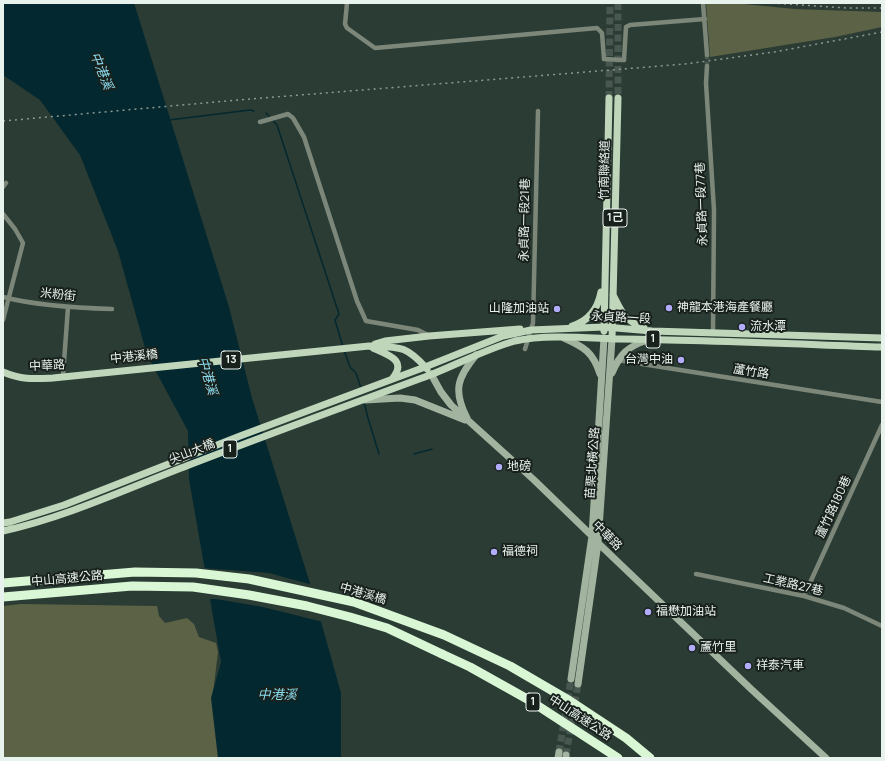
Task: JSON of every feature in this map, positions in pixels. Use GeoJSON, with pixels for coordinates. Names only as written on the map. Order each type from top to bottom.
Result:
{"type":"FeatureCollection","features":[{"type":"Feature","properties":{"kind":"highway","name":"中港溪橋"},"geometry":{"type":"LineString","coordinates":[[34,581],[135,572],[196,573],[249,579],[354,602],[444,635],[510,666],[570,701],[626,738],[650,758]]}},
{"type":"Feature","properties":{"kind":"highway","name":"中山高速公路"},"geometry":{"type":"LineString","coordinates":[[3,583],[34,581]]}},
{"type":"Feature","properties":{"kind":"highway","name":"中山高速公路"},"geometry":{"type":"LineString","coordinates":[[3,597],[132,586],[193,587],[249,595],[307,606],[387,628],[470,667],[529,700],[618,758]]}},
{"type":"Feature","properties":{"kind":"main road","name":"竹南聯絡道"},"geometry":{"type":"LineString","coordinates":[[604,338],[609,98]]}},
{"type":"Feature","properties":{"kind":"main road","name":"竹南聯絡道"},"geometry":{"type":"LineString","coordinates":[[612,339],[618,98]]}},
{"type":"Feature","properties":{"kind":"main road"},"geometry":{"type":"LineString","coordinates":[[565,328],[579,324],[593,313],[600,300],[605,274]]}},
{"type":"Feature","properties":{"kind":"main road"},"geometry":{"type":"LineString","coordinates":[[613,294],[626,318],[634,324],[652,331]]}},
{"type":"Feature","properties":{"kind":"main road","name":"永貞路一段"},"geometry":{"type":"LineString","coordinates":[[392,379],[503,336],[530,330],[604,327],[652,331],[882,338]]}},
{"type":"Feature","properties":{"kind":"main road","name":"13"},"geometry":{"type":"LineString","coordinates":[[369,346],[385,341],[429,336],[509,329],[530,330]]}},
{"type":"Feature","properties":{"kind":"main road"},"geometry":{"type":"LineString","coordinates":[[564,338],[589,351],[597,364],[601,378]]}},
{"type":"Feature","properties":{"kind":"main road","name":"苗栗北橫公路"},"geometry":{"type":"LineString","coordinates":[[571,679],[592,536],[604,338]]}},
{"type":"Feature","properties":{"kind":"main road","name":"永貞路一段"},"geometry":{"type":"LineString","coordinates":[[395,387],[476,355],[513,342],[530,339],[652,339],[882,347]]}},
{"type":"Feature","properties":{"kind":"main road","name":"苗栗北橫公路"},"geometry":{"type":"LineString","coordinates":[[578,684],[598,544],[612,339]]}},
{"type":"Feature","properties":{"kind":"main road"},"geometry":{"type":"LineString","coordinates":[[610,379],[617,360],[628,349],[637,343],[652,339]]}},
{"type":"Feature","properties":{"kind":"main road"},"geometry":{"type":"LineString","coordinates":[[369,346],[392,357],[396,361],[399,367],[397,373],[392,379]]}},
{"type":"Feature","properties":{"kind":"main road","name":"中華路"},"geometry":{"type":"LineString","coordinates":[[369,346],[399,348],[407,350],[415,357],[431,374],[441,392],[451,405],[533,479],[592,536],[598,544],[826,758]]}},
{"type":"Feature","properties":{"kind":"main road","name":"中港溪橋"},"geometry":{"type":"LineString","coordinates":[[93,373],[369,346]]}},
{"type":"Feature","properties":{"kind":"main road"},"geometry":{"type":"LineString","coordinates":[[469,422],[462,407],[459,394],[459,384],[462,373],[476,355]]}},
{"type":"Feature","properties":{"kind":"main road","name":"中華路"},"geometry":{"type":"LineString","coordinates":[[3,372],[15,377],[27,379],[93,373]]}},
{"type":"Feature","properties":{"kind":"main road","name":"尖山大橋"},"geometry":{"type":"LineString","coordinates":[[62,506],[247,433],[392,379]]}},
{"type":"Feature","properties":{"kind":"main road","name":"尖山大橋"},"geometry":{"type":"LineString","coordinates":[[64,513],[395,387]]}},
{"type":"Feature","properties":{"kind":"main road"},"geometry":{"type":"LineString","coordinates":[[355,402],[400,398],[415,400],[469,422]]}},
{"type":"Feature","properties":{"kind":"main road"},"geometry":{"type":"LineString","coordinates":[[62,506],[64,513]]}},
{"type":"Feature","properties":{"kind":"main road","name":"1"},"geometry":{"type":"LineString","coordinates":[[3,523],[62,506]]}},
{"type":"Feature","properties":{"kind":"main road","name":"1"},"geometry":{"type":"LineString","coordinates":[[3,530],[25,526],[64,513]]}},
{"type":"Feature","properties":{"kind":"street"},"geometry":{"type":"LineString","coordinates":[[347,3],[345,24],[347,28],[375,48],[597,28],[602,33],[604,59],[624,60],[626,27],[630,25],[705,19]]}},
{"type":"Feature","properties":{"kind":"street"},"geometry":{"type":"LineString","coordinates":[[703,3],[707,55]]}},
{"type":"Feature","properties":{"kind":"street","name":"永貞路一段77巷"},"geometry":{"type":"LineString","coordinates":[[707,66],[706,83],[714,210],[714,341]]}},
{"type":"Feature","properties":{"kind":"street","name":"永貞路一段21巷"},"geometry":{"type":"LineString","coordinates":[[530,339],[530,330],[533,323],[538,111]]}},
{"type":"Feature","properties":{"kind":"street"},"geometry":{"type":"LineString","coordinates":[[260,122],[288,114],[293,118],[304,137],[357,301],[366,321],[418,330],[429,336]]}},
{"type":"Feature","properties":{"kind":"street"},"geometry":{"type":"LineString","coordinates":[[3,214],[15,229],[23,243],[3,320]]}},
{"type":"Feature","properties":{"kind":"street","name":"米粉街"},"geometry":{"type":"LineString","coordinates":[[3,297],[68,307],[112,309]]}},
{"type":"Feature","properties":{"kind":"street"},"geometry":{"type":"LineString","coordinates":[[63,376],[68,307]]}},
{"type":"Feature","properties":{"kind":"street"},"geometry":{"type":"LineString","coordinates":[[526,349],[530,339]]}},
{"type":"Feature","properties":{"kind":"street","name":"蘆竹路"},"geometry":{"type":"LineString","coordinates":[[617,360],[882,402]]}},
{"type":"Feature","properties":{"kind":"street","name":"蘆竹路180巷"},"geometry":{"type":"LineString","coordinates":[[804,596],[882,425]]}},
{"type":"Feature","properties":{"kind":"street","name":"工業路27巷"},"geometry":{"type":"LineString","coordinates":[[696,574],[804,596],[844,608],[882,626]]}},
{"type":"Feature","properties":{"kind":"green space"},"geometry":{"type":"Polygon","coordinates":[[[706,3],[733,3],[795,9],[882,12],[882,27],[835,37],[710,57],[706,3]]]}},
{"type":"Feature","properties":{"kind":"green space"},"geometry":{"type":"Polygon","coordinates":[[[21,604],[157,606],[159,616],[165,623],[187,618],[194,624],[199,637],[216,643],[218,652],[213,693],[219,758],[3,758],[3,606],[21,604]]]}},
{"type":"Feature","properties":{"kind":"water","name":"中港溪"},"geometry":{"type":"Polygon","coordinates":[[[3,3],[134,3],[229,307],[252,398],[313,593],[341,693],[341,758],[218,758],[211,698],[221,662],[189,479],[188,431],[147,355],[118,251],[80,155],[40,100],[3,75],[3,3]]]}},
{"type":"Feature","properties":{"kind":"pier"},"geometry":{"type":"Polygon","coordinates":[[[202,568],[269,573],[313,585],[323,622],[263,607],[208,599],[202,568]]]}},
{"type":"Feature","properties":{"kind":"waterway"},"geometry":{"type":"LineString","coordinates":[[169,120],[250,110],[254,111]]}},
{"type":"Feature","properties":{"kind":"waterway"},"geometry":{"type":"LineString","coordinates":[[266,113],[277,125],[339,314],[335,320],[343,347]]}},
{"type":"Feature","properties":{"kind":"waterway"},"geometry":{"type":"LineString","coordinates":[[344,350],[350,367],[356,373],[361,388]]}},
{"type":"Feature","properties":{"kind":"waterway"},"geometry":{"type":"LineString","coordinates":[[364,402],[379,454]]}},
{"type":"Feature","properties":{"kind":"waterway"},"geometry":{"type":"LineString","coordinates":[[414,454],[432,449]]}},
{"type":"Feature","properties":{"kind":"tunnel"},"geometry":{"type":"LineString","coordinates":[[609,98],[610,3]]}},
{"type":"Feature","properties":{"kind":"tunnel"},"geometry":{"type":"LineString","coordinates":[[618,3],[618,98]]}},
{"type":"Feature","properties":{"kind":"tunnel"},"geometry":{"type":"LineString","coordinates":[[707,55],[707,66]]}},
{"type":"Feature","properties":{"kind":"tunnel"},"geometry":{"type":"LineString","coordinates":[[559,752],[571,679]]}},
{"type":"Feature","properties":{"kind":"tunnel"},"geometry":{"type":"LineString","coordinates":[[566,755],[578,684]]}},
{"type":"Feature","properties":{"kind":"railway"},"geometry":{"type":"LineString","coordinates":[[772,3],[846,8],[882,8]]}},
{"type":"Feature","properties":{"kind":"railway"},"geometry":{"type":"LineString","coordinates":[[3,121],[238,100],[685,64],[774,52],[882,32]]}},
{"type":"Feature","properties":{"kind":"place","name":"神龍本港海產餐廳"},"geometry":{"type":"Point","coordinates":[669,308]}},
{"type":"Feature","properties":{"kind":"place","name":"山隆加油站"},"geometry":{"type":"Point","coordinates":[557,309]}},
{"type":"Feature","properties":{"kind":"place","name":"流水潭"},"geometry":{"type":"Point","coordinates":[742,327]}},
{"type":"Feature","properties":{"kind":"place","name":"台灣中油"},"geometry":{"type":"Point","coordinates":[681,360]}},
{"type":"Feature","properties":{"kind":"place","name":"地磅"},"geometry":{"type":"Point","coordinates":[499,467]}},
{"type":"Feature","properties":{"kind":"place","name":"福德祠"},"geometry":{"type":"Point","coordinates":[494,552]}},
{"type":"Feature","properties":{"kind":"place","name":"福懋加油站"},"geometry":{"type":"Point","coordinates":[648,612]}},
{"type":"Feature","properties":{"kind":"place","name":"蘆竹里"},"geometry":{"type":"Point","coordinates":[692,648]}},
{"type":"Feature","properties":{"kind":"place","name":"祥泰汽車"},"geometry":{"type":"Point","coordinates":[748,666]}}]}
